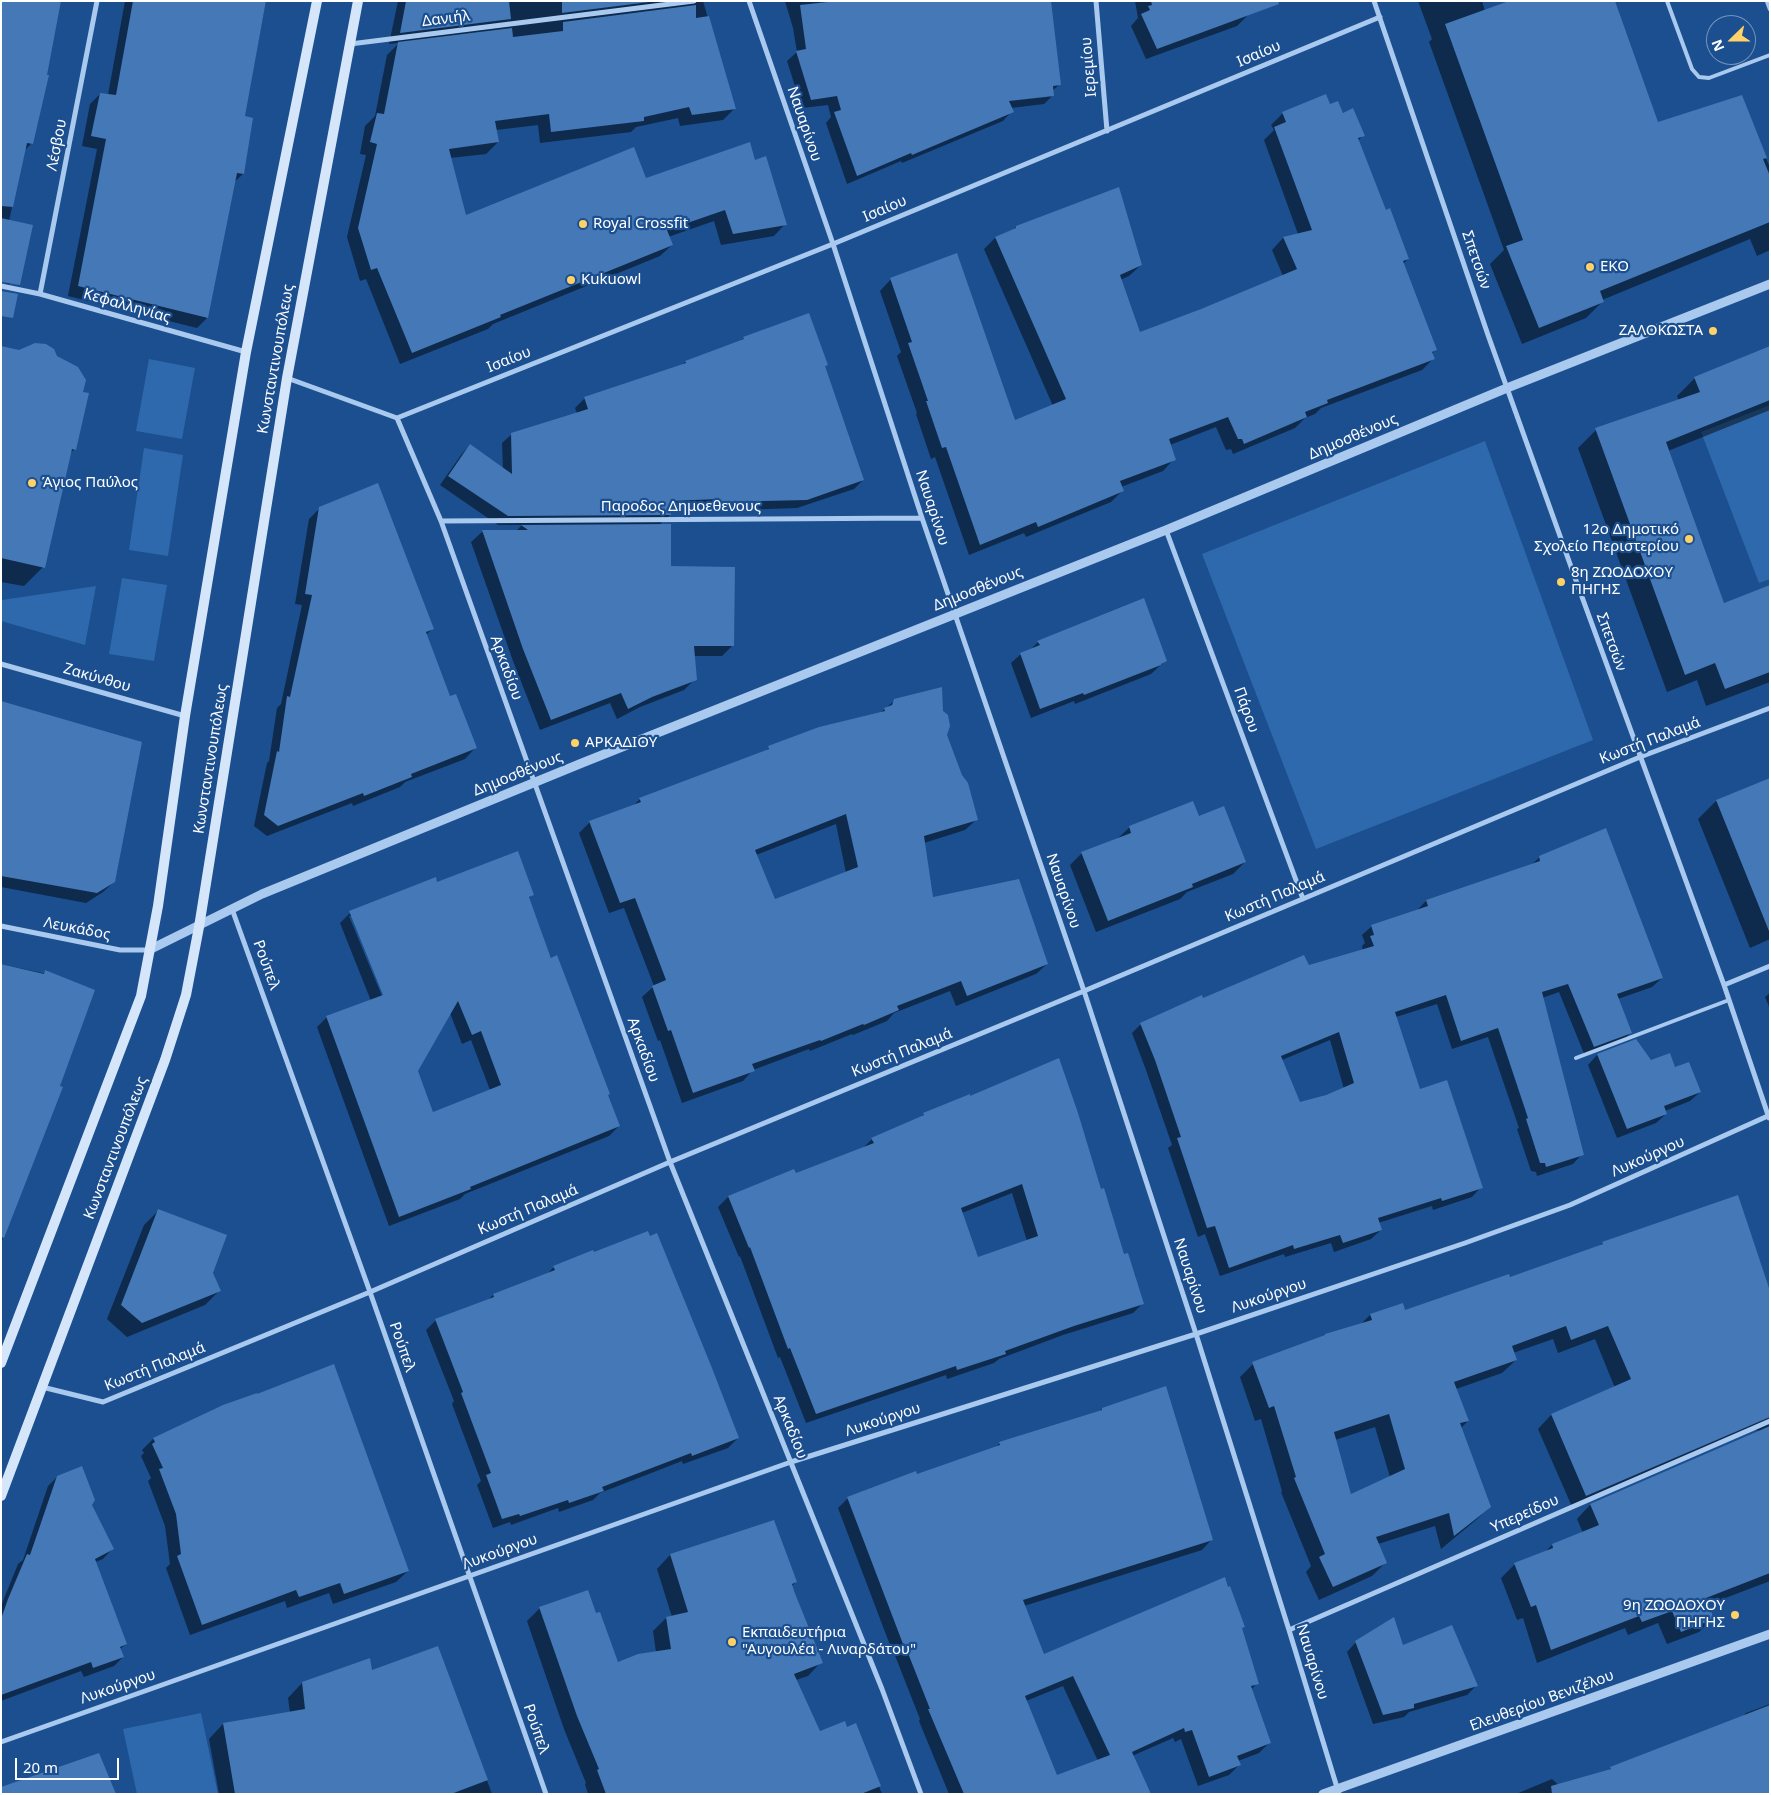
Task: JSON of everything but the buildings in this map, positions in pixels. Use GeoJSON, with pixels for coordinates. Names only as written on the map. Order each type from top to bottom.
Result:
{"type":"FeatureCollection","features":[{"type":"Feature","properties":{"kind":"main road","name":"Κωνσταντινουπόλεως"},"geometry":{"type":"LineString","coordinates":[[2,1360],[141,996],[158,906],[185,716],[246,352],[317,1]]}},
{"type":"Feature","properties":{"kind":"main road","name":"Κωνσταντινουπόλεως"},"geometry":{"type":"LineString","coordinates":[[1,1496],[165,1060],[186,995],[199,927],[287,378],[358,1]]}},
{"type":"Feature","properties":{"kind":"street","name":"Λέσβου"},"geometry":{"type":"LineString","coordinates":[[40,294],[97,1]]}},
{"type":"Feature","properties":{"kind":"street","name":"Δανιήλ"},"geometry":{"type":"LineString","coordinates":[[349,44],[694,1]]}},
{"type":"Feature","properties":{"kind":"street","name":"Ναυαρίνου"},"geometry":{"type":"LineString","coordinates":[[749,1],[833,244],[922,518],[1084,991],[1290,1630],[1338,1791]]}},
{"type":"Feature","properties":{"kind":"street","name":"Ιερεμίου"},"geometry":{"type":"LineString","coordinates":[[1096,1],[1107,131]]}},
{"type":"Feature","properties":{"kind":"street","name":"Σπετσών"},"geometry":{"type":"LineString","coordinates":[[1374,1],[1488,335],[1724,985],[1769,1117]]}},
{"type":"Feature","properties":{"kind":"street"},"geometry":{"type":"LineString","coordinates":[[1767,1],[1770,8]]}},
{"type":"Feature","properties":{"kind":"street","name":"Ισαίου"},"geometry":{"type":"LineString","coordinates":[[397,418],[833,244],[1380,17]]}},
{"type":"Feature","properties":{"kind":"street","name":"Δημοσθένους"},"geometry":{"type":"LineString","coordinates":[[149,950],[272,890],[534,784],[582,762],[1166,530],[1507,388],[1770,284]]}},
{"type":"Feature","properties":{"kind":"street","name":"Κεφαλληνίας"},"geometry":{"type":"LineString","coordinates":[[1,286],[40,294],[246,352]]}},
{"type":"Feature","properties":{"kind":"street"},"geometry":{"type":"LineString","coordinates":[[287,378],[397,418]]}},
{"type":"Feature","properties":{"kind":"street","name":"Αρκαδίου"},"geometry":{"type":"LineString","coordinates":[[397,418],[440,521],[670,1162],[882,1689],[920,1794]]}},
{"type":"Feature","properties":{"kind":"street","name":"Παροδος Δημοεθενους"},"geometry":{"type":"LineString","coordinates":[[440,521],[922,518]]}},
{"type":"Feature","properties":{"kind":"street","name":"Πάρου"},"geometry":{"type":"LineString","coordinates":[[1166,530],[1303,899]]}},
{"type":"Feature","properties":{"kind":"street","name":"Ζακύνθου"},"geometry":{"type":"LineString","coordinates":[[1,664],[185,716]]}},
{"type":"Feature","properties":{"kind":"street","name":"Κωστή Παλαμά"},"geometry":{"type":"LineString","coordinates":[[42,1387],[103,1402],[370,1292],[670,1162],[1084,991],[1640,757],[1770,708]]}},
{"type":"Feature","properties":{"kind":"street","name":"Ρούπελ"},"geometry":{"type":"LineString","coordinates":[[232,909],[370,1292],[546,1794]]}},
{"type":"Feature","properties":{"kind":"street","name":"Λευκάδος"},"geometry":{"type":"LineString","coordinates":[[1,926],[120,950],[149,950]]}},
{"type":"Feature","properties":{"kind":"street"},"geometry":{"type":"LineString","coordinates":[[1724,985],[1770,966]]}},
{"type":"Feature","properties":{"kind":"street","name":"Λυκούργου"},"geometry":{"type":"LineString","coordinates":[[1,1742],[791,1462],[1196,1334],[1465,1243],[1570,1205],[1769,1117]]}},
{"type":"Feature","properties":{"kind":"street","name":"Υπερείδου"},"geometry":{"type":"LineString","coordinates":[[1290,1630],[1770,1421]]}},
{"type":"Feature","properties":{"kind":"street","name":"Ελευθερίου Βενιζέλου"},"geometry":{"type":"LineString","coordinates":[[1323,1794],[1338,1791],[1770,1634]]}},
{"type":"Feature","properties":{"kind":"lane"},"geometry":{"type":"LineString","coordinates":[[1667,1],[1692,69],[1699,77],[1709,78],[1770,55]]}},
{"type":"Feature","properties":{"kind":"lane"},"geometry":{"type":"LineString","coordinates":[[1576,1058],[1729,1000]]}},
{"type":"Feature","properties":{"kind":"shaded area"},"geometry":{"type":"Polygon","coordinates":[[[149,359],[195,368],[182,439],[136,431],[149,359]]]}},
{"type":"Feature","properties":{"kind":"shaded area"},"geometry":{"type":"Polygon","coordinates":[[[1770,405],[1770,579],[1759,583],[1701,432],[1770,405]]]}},
{"type":"Feature","properties":{"kind":"shaded area"},"geometry":{"type":"Polygon","coordinates":[[[1485,441],[1593,740],[1316,849],[1202,554],[1485,441]]]}},
{"type":"Feature","properties":{"kind":"shaded area"},"geometry":{"type":"Polygon","coordinates":[[[144,448],[183,455],[168,556],[129,550],[144,448]]]}},
{"type":"Feature","properties":{"kind":"shaded area"},"geometry":{"type":"Polygon","coordinates":[[[122,578],[167,585],[154,661],[109,654],[122,578]]]}},
{"type":"Feature","properties":{"kind":"shaded area"},"geometry":{"type":"Polygon","coordinates":[[[96,586],[85,645],[1,621],[2,600],[96,586]]]}},
{"type":"Feature","properties":{"kind":"shaded area"},"geometry":{"type":"Polygon","coordinates":[[[201,1713],[218,1794],[137,1794],[123,1729],[201,1713]]]}},
{"type":"Feature","properties":{"kind":"place","name":"Royal Crossfit"},"geometry":{"type":"Point","coordinates":[583,224]}},
{"type":"Feature","properties":{"kind":"place","name":"EKO"},"geometry":{"type":"Point","coordinates":[1590,267]}},
{"type":"Feature","properties":{"kind":"place","name":"Kukuowl"},"geometry":{"type":"Point","coordinates":[571,280]}},
{"type":"Feature","properties":{"kind":"place","name":"ΖΑΛΟΚΩΣΤΑ"},"geometry":{"type":"Point","coordinates":[1713,331]}},
{"type":"Feature","properties":{"kind":"place","name":"Άγιος Παύλος"},"geometry":{"type":"Point","coordinates":[32,483]}},
{"type":"Feature","properties":{"kind":"place","name":"12ο Δημοτικό Σχολείο Περιστερίου"},"geometry":{"type":"Point","coordinates":[1689,539]}},
{"type":"Feature","properties":{"kind":"place","name":"8η ΖΩΟΔΟΧΟΥ ΠΗΓΗΣ"},"geometry":{"type":"Point","coordinates":[1561,582]}},
{"type":"Feature","properties":{"kind":"place","name":"ΑΡΚΑΔΙΟΥ"},"geometry":{"type":"Point","coordinates":[575,743]}},
{"type":"Feature","properties":{"kind":"place","name":"9η ΖΩΟΔΟΧΟΥ ΠΗΓΗΣ"},"geometry":{"type":"Point","coordinates":[1735,1615]}},
{"type":"Feature","properties":{"kind":"place","name":"Εκπαιδευτήρια \"Αυγουλέα - Λιναρδάτου\""},"geometry":{"type":"Point","coordinates":[732,1642]}}]}
